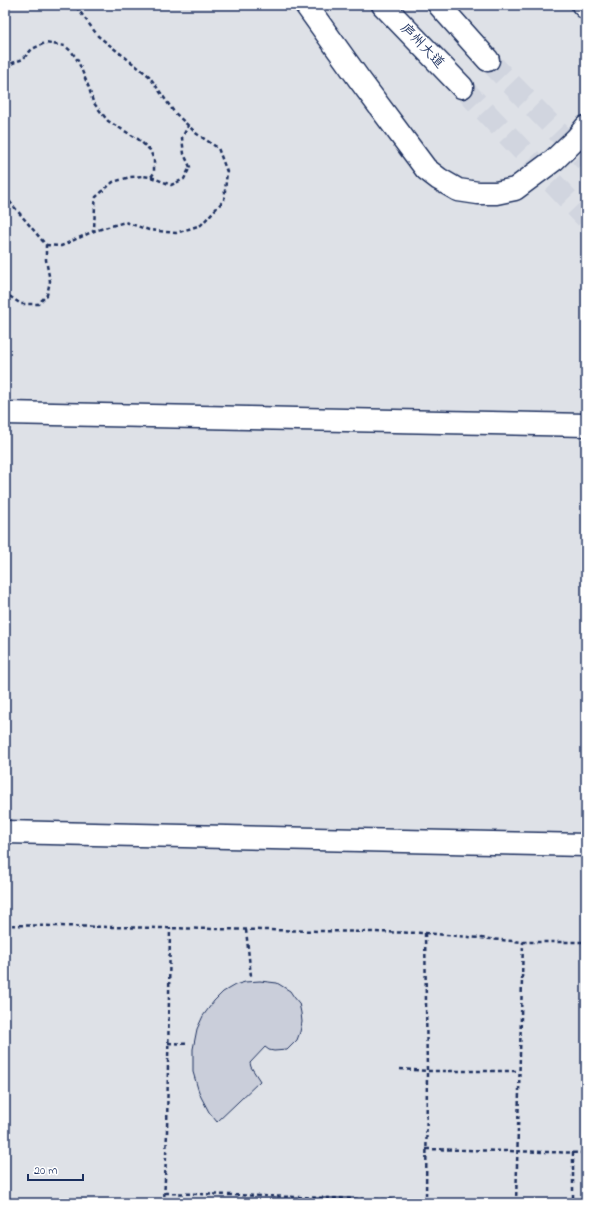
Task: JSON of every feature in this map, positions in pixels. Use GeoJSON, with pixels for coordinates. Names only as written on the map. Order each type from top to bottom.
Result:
{"type":"FeatureCollection","features":[{"type":"Feature","properties":{"kind":"street"},"geometry":{"type":"LineString","coordinates":[[306,5],[426,169],[439,179],[458,190],[478,193],[496,193],[515,189],[554,160],[586,127]]}},
{"type":"Feature","properties":{"kind":"street","name":"庐州大道"},"geometry":{"type":"LineString","coordinates":[[383,5],[462,87]]}},
{"type":"Feature","properties":{"kind":"street"},"geometry":{"type":"LineString","coordinates":[[439,5],[488,60]]}},
{"type":"Feature","properties":{"kind":"street"},"geometry":{"type":"LineString","coordinates":[[583,5],[586,8]]}},
{"type":"Feature","properties":{"kind":"street"},"geometry":{"type":"LineString","coordinates":[[5,413],[586,425]]}},
{"type":"Feature","properties":{"kind":"street"},"geometry":{"type":"LineString","coordinates":[[5,832],[586,845]]}},
{"type":"Feature","properties":{"kind":"path"},"geometry":{"type":"LineString","coordinates":[[5,9],[7,5]]}},
{"type":"Feature","properties":{"kind":"path"},"geometry":{"type":"LineString","coordinates":[[46,245],[61,246],[94,231],[125,222],[149,230],[176,233],[201,225],[224,200],[228,172],[218,148],[197,134],[174,112],[148,76],[98,36],[75,5]]}},
{"type":"Feature","properties":{"kind":"path"},"geometry":{"type":"LineString","coordinates":[[5,66],[22,59],[32,49],[45,43],[65,46],[72,52],[78,61],[90,88],[93,102],[108,121],[138,139],[150,150],[154,160],[154,173],[151,177],[149,177]]}},
{"type":"Feature","properties":{"kind":"path"},"geometry":{"type":"LineString","coordinates":[[94,231],[96,197],[113,182],[130,177],[143,176],[171,185],[184,178],[190,167],[184,154],[182,138],[188,126]]}},
{"type":"Feature","properties":{"kind":"path"},"geometry":{"type":"LineString","coordinates":[[5,196],[46,245],[46,260],[50,281],[47,295],[38,304],[21,304],[5,293]]}},
{"type":"Feature","properties":{"kind":"path"},"geometry":{"type":"LineString","coordinates":[[5,925],[426,933],[523,942],[586,942]]}},
{"type":"Feature","properties":{"kind":"path"},"geometry":{"type":"LineString","coordinates":[[164,1203],[170,928]]}},
{"type":"Feature","properties":{"kind":"path"},"geometry":{"type":"LineString","coordinates":[[246,930],[251,976]]}},
{"type":"Feature","properties":{"kind":"path"},"geometry":{"type":"LineString","coordinates":[[164,1193],[426,1202],[426,933]]}},
{"type":"Feature","properties":{"kind":"path"},"geometry":{"type":"LineString","coordinates":[[516,1203],[523,942]]}},
{"type":"Feature","properties":{"kind":"path"},"geometry":{"type":"LineString","coordinates":[[168,1043],[190,1044]]}},
{"type":"Feature","properties":{"kind":"path"},"geometry":{"type":"LineString","coordinates":[[400,1069],[427,1071],[519,1071]]}},
{"type":"Feature","properties":{"kind":"path"},"geometry":{"type":"LineString","coordinates":[[426,1149],[586,1152]]}},
{"type":"Feature","properties":{"kind":"path"},"geometry":{"type":"LineString","coordinates":[[573,1152],[573,1203]]}},
{"type":"Feature","properties":{"kind":"shaded area"},"geometry":{"type":"Polygon","coordinates":[[[5,5],[586,5],[586,1203],[5,1203],[5,5]]]}},
{"type":"Feature","properties":{"kind":"building"},"geometry":{"type":"Polygon","coordinates":[[[260,981],[277,983],[290,991],[299,1003],[302,1022],[300,1032],[297,1040],[287,1050],[274,1051],[265,1047],[250,1063],[260,1081],[217,1122],[209,1112],[201,1097],[193,1072],[193,1049],[197,1029],[203,1016],[223,992],[235,985],[245,982],[260,981]]]}},
{"type":"Feature","properties":{"kind":"tunnel"},"geometry":{"type":"LineString","coordinates":[[488,60],[586,161]]}},
{"type":"Feature","properties":{"kind":"tunnel"},"geometry":{"type":"LineString","coordinates":[[462,87],[586,218]]}}]}
